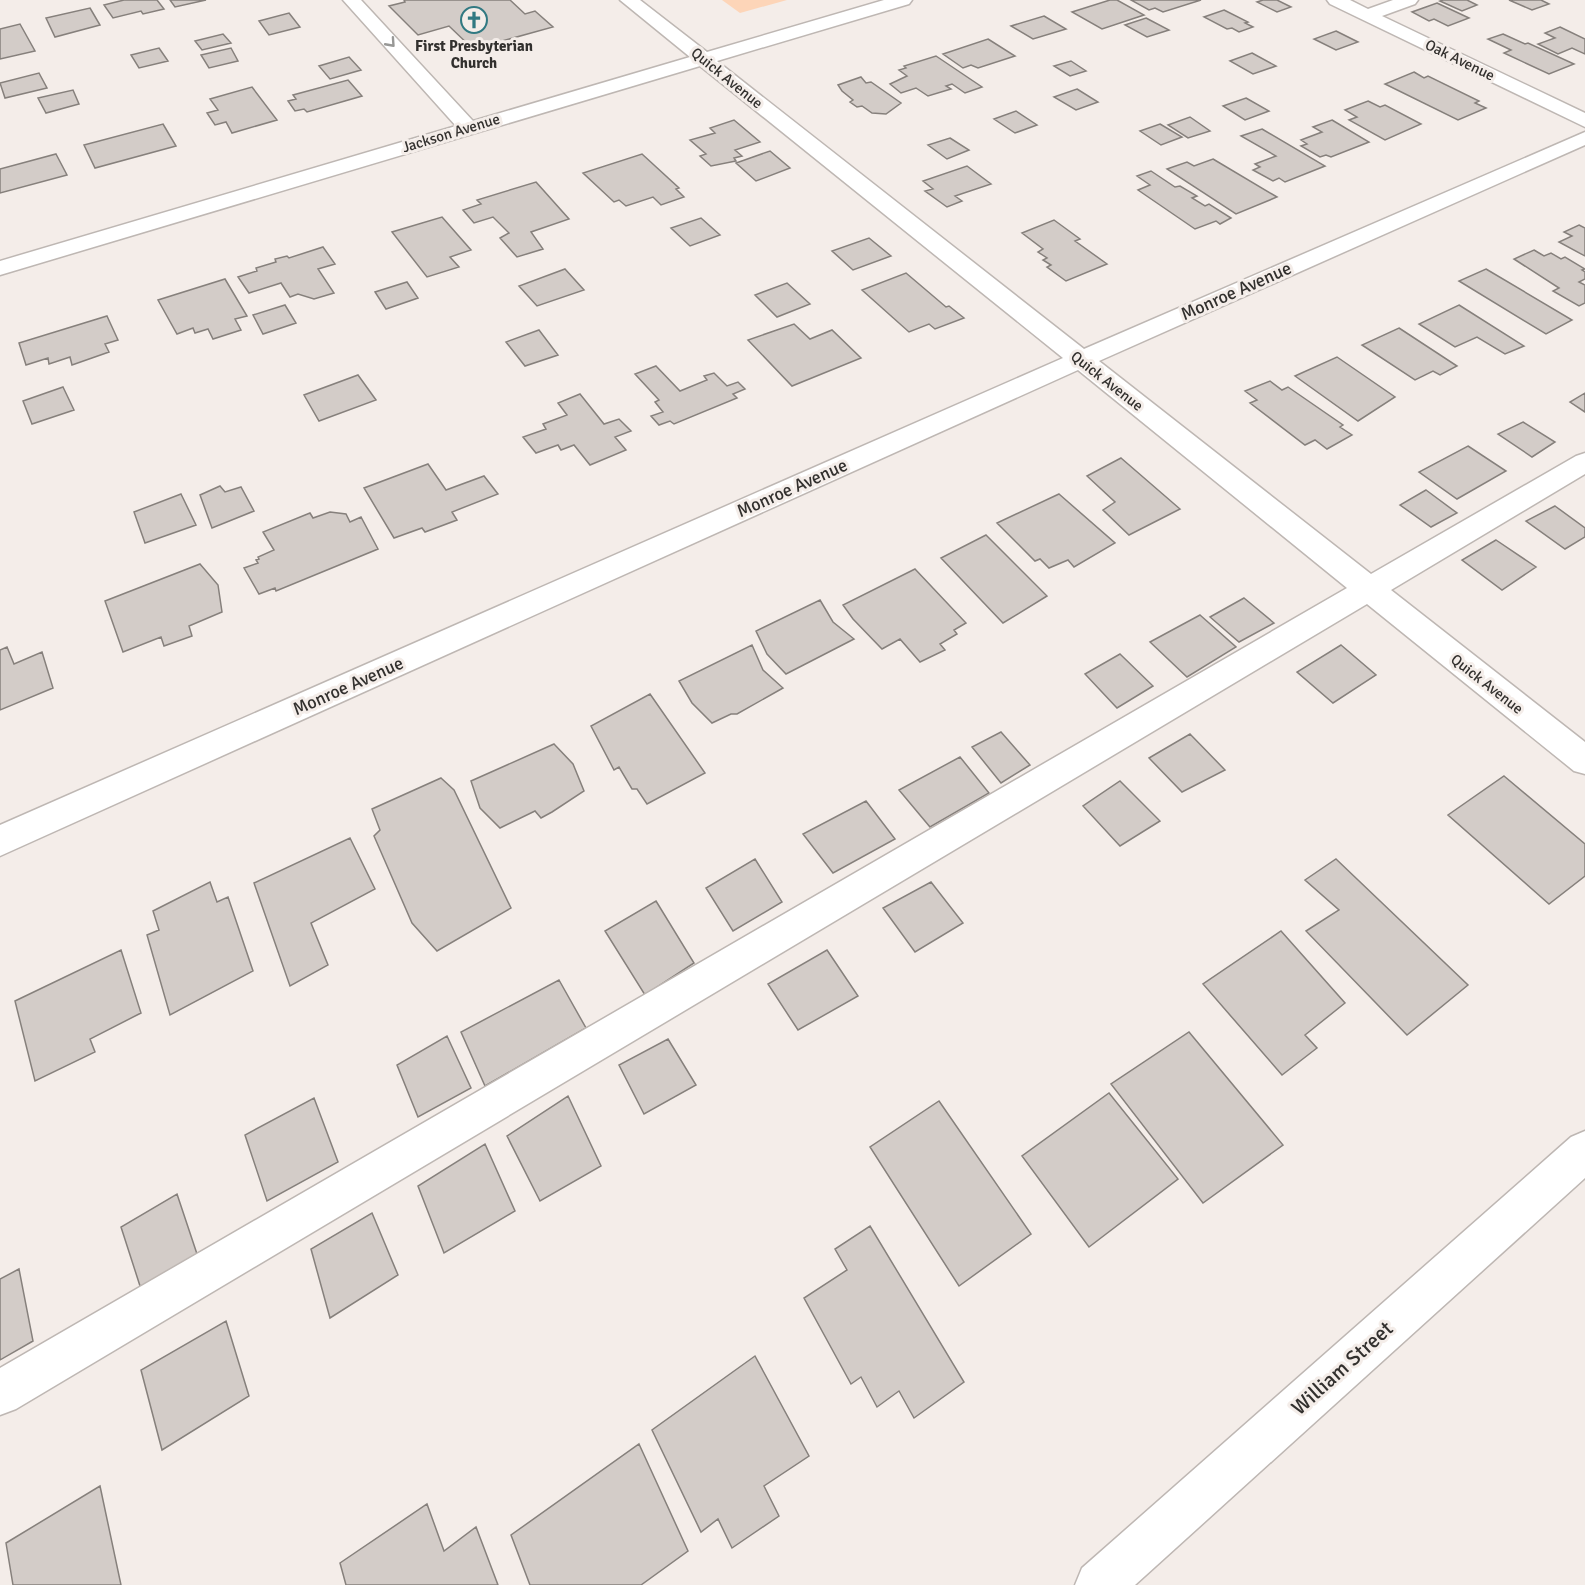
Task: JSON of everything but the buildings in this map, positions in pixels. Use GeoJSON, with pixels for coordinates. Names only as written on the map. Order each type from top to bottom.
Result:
{"type":"FeatureCollection","features":[{"type":"Feature","properties":{"kind":"street"},"geometry":{"type":"LineString","coordinates":[[352,0],[468,128]]}},
{"type":"Feature","properties":{"kind":"street","name":"Quick Avenue"},"geometry":{"type":"LineString","coordinates":[[629,0],[1585,761]]}},
{"type":"Feature","properties":{"kind":"street","name":"Jackson Avenue"},"geometry":{"type":"LineString","coordinates":[[0,268],[903,0]]}},
{"type":"Feature","properties":{"kind":"street","name":"Oak Avenue"},"geometry":{"type":"LineString","coordinates":[[1336,0],[1585,121]]}},
{"type":"Feature","properties":{"kind":"street"},"geometry":{"type":"LineString","coordinates":[[1367,15],[1409,0]]}},
{"type":"Feature","properties":{"kind":"street","name":"Monroe Avenue"},"geometry":{"type":"LineString","coordinates":[[0,841],[1080,360],[1585,138]]}},
{"type":"Feature","properties":{"kind":"street"},"geometry":{"type":"LineString","coordinates":[[0,1393],[1585,462]]}},
{"type":"Feature","properties":{"kind":"street","name":"William Street"},"geometry":{"type":"LineString","coordinates":[[1099,1585],[1585,1151]]}},
{"type":"Feature","properties":{"kind":"shaded area"},"geometry":{"type":"Polygon","coordinates":[[[722,0],[787,0],[740,13],[722,0]]]}},
{"type":"Feature","properties":{"kind":"place","name":"First Presbyterian Church"},"geometry":{"type":"Point","coordinates":[474,20]}}]}
